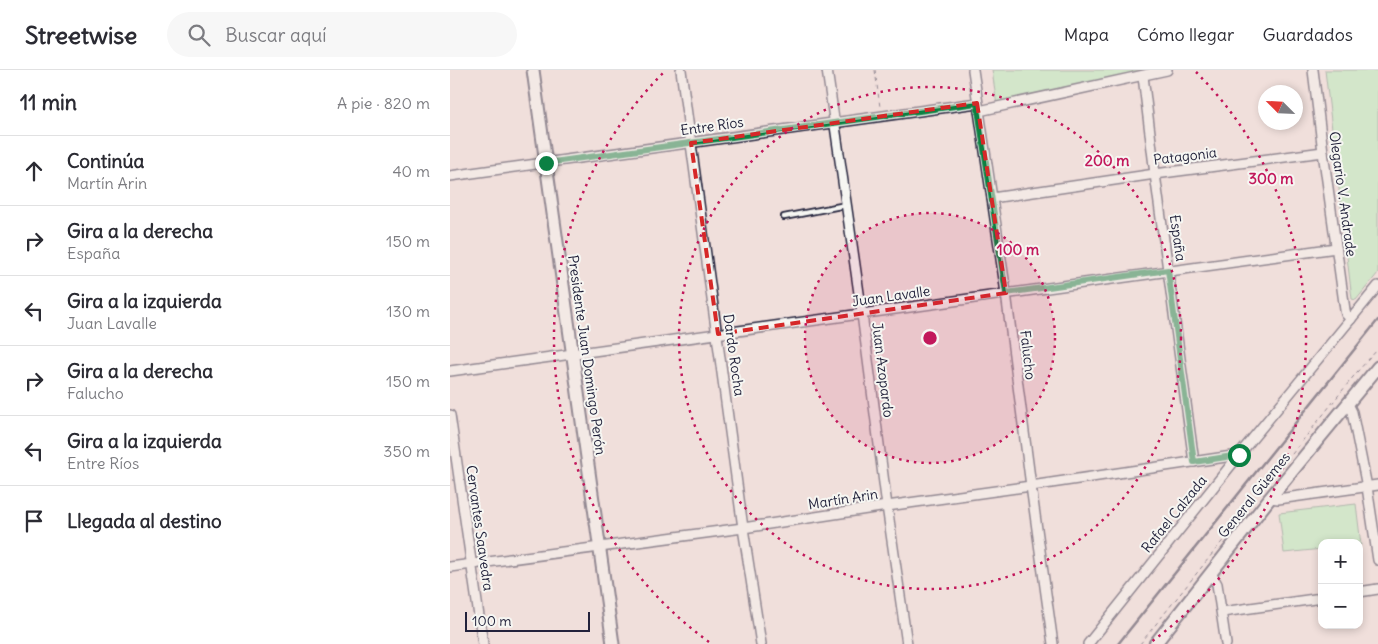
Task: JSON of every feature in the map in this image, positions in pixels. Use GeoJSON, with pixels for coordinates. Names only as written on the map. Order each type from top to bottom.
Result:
{"type":"FeatureCollection","features":[{"type":"Feature","properties":{"kind":"street","name":"Presidente Juan Domingo Perón"},"geometry":{"type":"LineString","coordinates":[[533,70],[613,644]]}},
{"type":"Feature","properties":{"kind":"street","name":"Dardo Rocha"},"geometry":{"type":"LineString","coordinates":[[681,70],[743,528],[761,644]]}},
{"type":"Feature","properties":{"kind":"street","name":"Juan Azopardo"},"geometry":{"type":"LineString","coordinates":[[827,70],[906,644]]}},
{"type":"Feature","properties":{"kind":"street","name":"Falucho"},"geometry":{"type":"LineString","coordinates":[[973,70],[1006,293],[1053,644]]}},
{"type":"Feature","properties":{"kind":"street","name":"Entre Ríos"},"geometry":{"type":"LineString","coordinates":[[450,176],[882,115],[978,107],[1168,70]]}},
{"type":"Feature","properties":{"kind":"street","name":"Olegario V. Andrade"},"geometry":{"type":"LineString","coordinates":[[1313,70],[1345,310],[1350,320]]}},
{"type":"Feature","properties":{"kind":"street","name":"España"},"geometry":{"type":"LineString","coordinates":[[1143,76],[1194,462]]}},
{"type":"Feature","properties":{"kind":"street","name":"Patagonia"},"geometry":{"type":"LineString","coordinates":[[992,198],[1323,152]]}},
{"type":"Feature","properties":{"kind":"street","name":"Juan Lavalle"},"geometry":{"type":"LineString","coordinates":[[450,371],[1336,248]]}},
{"type":"Feature","properties":{"kind":"street","name":"Rafael Calzada"},"geometry":{"type":"LineString","coordinates":[[1088,644],[1239,455],[1378,286]]}},
{"type":"Feature","properties":{"kind":"street","name":"General Güemes"},"geometry":{"type":"LineString","coordinates":[[1155,644],[1270,498],[1378,367]]}},
{"type":"Feature","properties":{"kind":"street"},"geometry":{"type":"LineString","coordinates":[[1348,404],[1352,412],[1367,487],[1378,560]]}},
{"type":"Feature","properties":{"kind":"street","name":"Cervantes Saavedra"},"geometry":{"type":"LineString","coordinates":[[450,415],[483,644]]}},
{"type":"Feature","properties":{"kind":"street","name":"Martín Arin"},"geometry":{"type":"LineString","coordinates":[[450,567],[743,528],[1239,455]]}},
{"type":"Feature","properties":{"kind":"street"},"geometry":{"type":"LineString","coordinates":[[1270,498],[1278,499],[1378,485]]}},
{"type":"Feature","properties":{"kind":"street"},"geometry":{"type":"LineString","coordinates":[[1211,573],[1217,584],[1226,644]]}},
{"type":"Feature","properties":{"kind":"street"},"geometry":{"type":"LineString","coordinates":[[1363,591],[1378,589]]}},
{"type":"Feature","properties":{"kind":"street"},"geometry":{"type":"LineString","coordinates":[[1222,612],[1318,599]]}},
{"type":"Feature","properties":{"kind":"lane"},"geometry":{"type":"LineString","coordinates":[[784,216],[846,205]]}},
{"type":"Feature","properties":{"kind":"path"},"geometry":{"type":"LineString","coordinates":[[874,70],[882,115]]}},
{"type":"Feature","properties":{"kind":"highlighted area"},"geometry":{"type":"Polygon","coordinates":[[[977,103],[1006,293],[718,334],[691,143],[977,103]]]}},
{"type":"Feature","properties":{"kind":"green space"},"geometry":{"type":"Polygon","coordinates":[[[992,70],[1142,70],[997,106],[992,70]]]}},
{"type":"Feature","properties":{"kind":"green space"},"geometry":{"type":"Polygon","coordinates":[[[1325,70],[1378,70],[1378,273],[1356,300],[1352,299],[1325,70]]]}},
{"type":"Feature","properties":{"kind":"green space"},"geometry":{"type":"Polygon","coordinates":[[[1356,504],[1360,539],[1318,539],[1318,549],[1284,553],[1279,513],[1356,504]]]}},
{"type":"Feature","properties":{"kind":"railway"},"geometry":{"type":"LineString","coordinates":[[1118,644],[1378,320]]}},
{"type":"Feature","properties":{"kind":"route"},"geometry":{"type":"LineString","coordinates":[[546,163],[977,103],[1006,293],[1168,270],[1194,462],[1239,455]]}}]}
